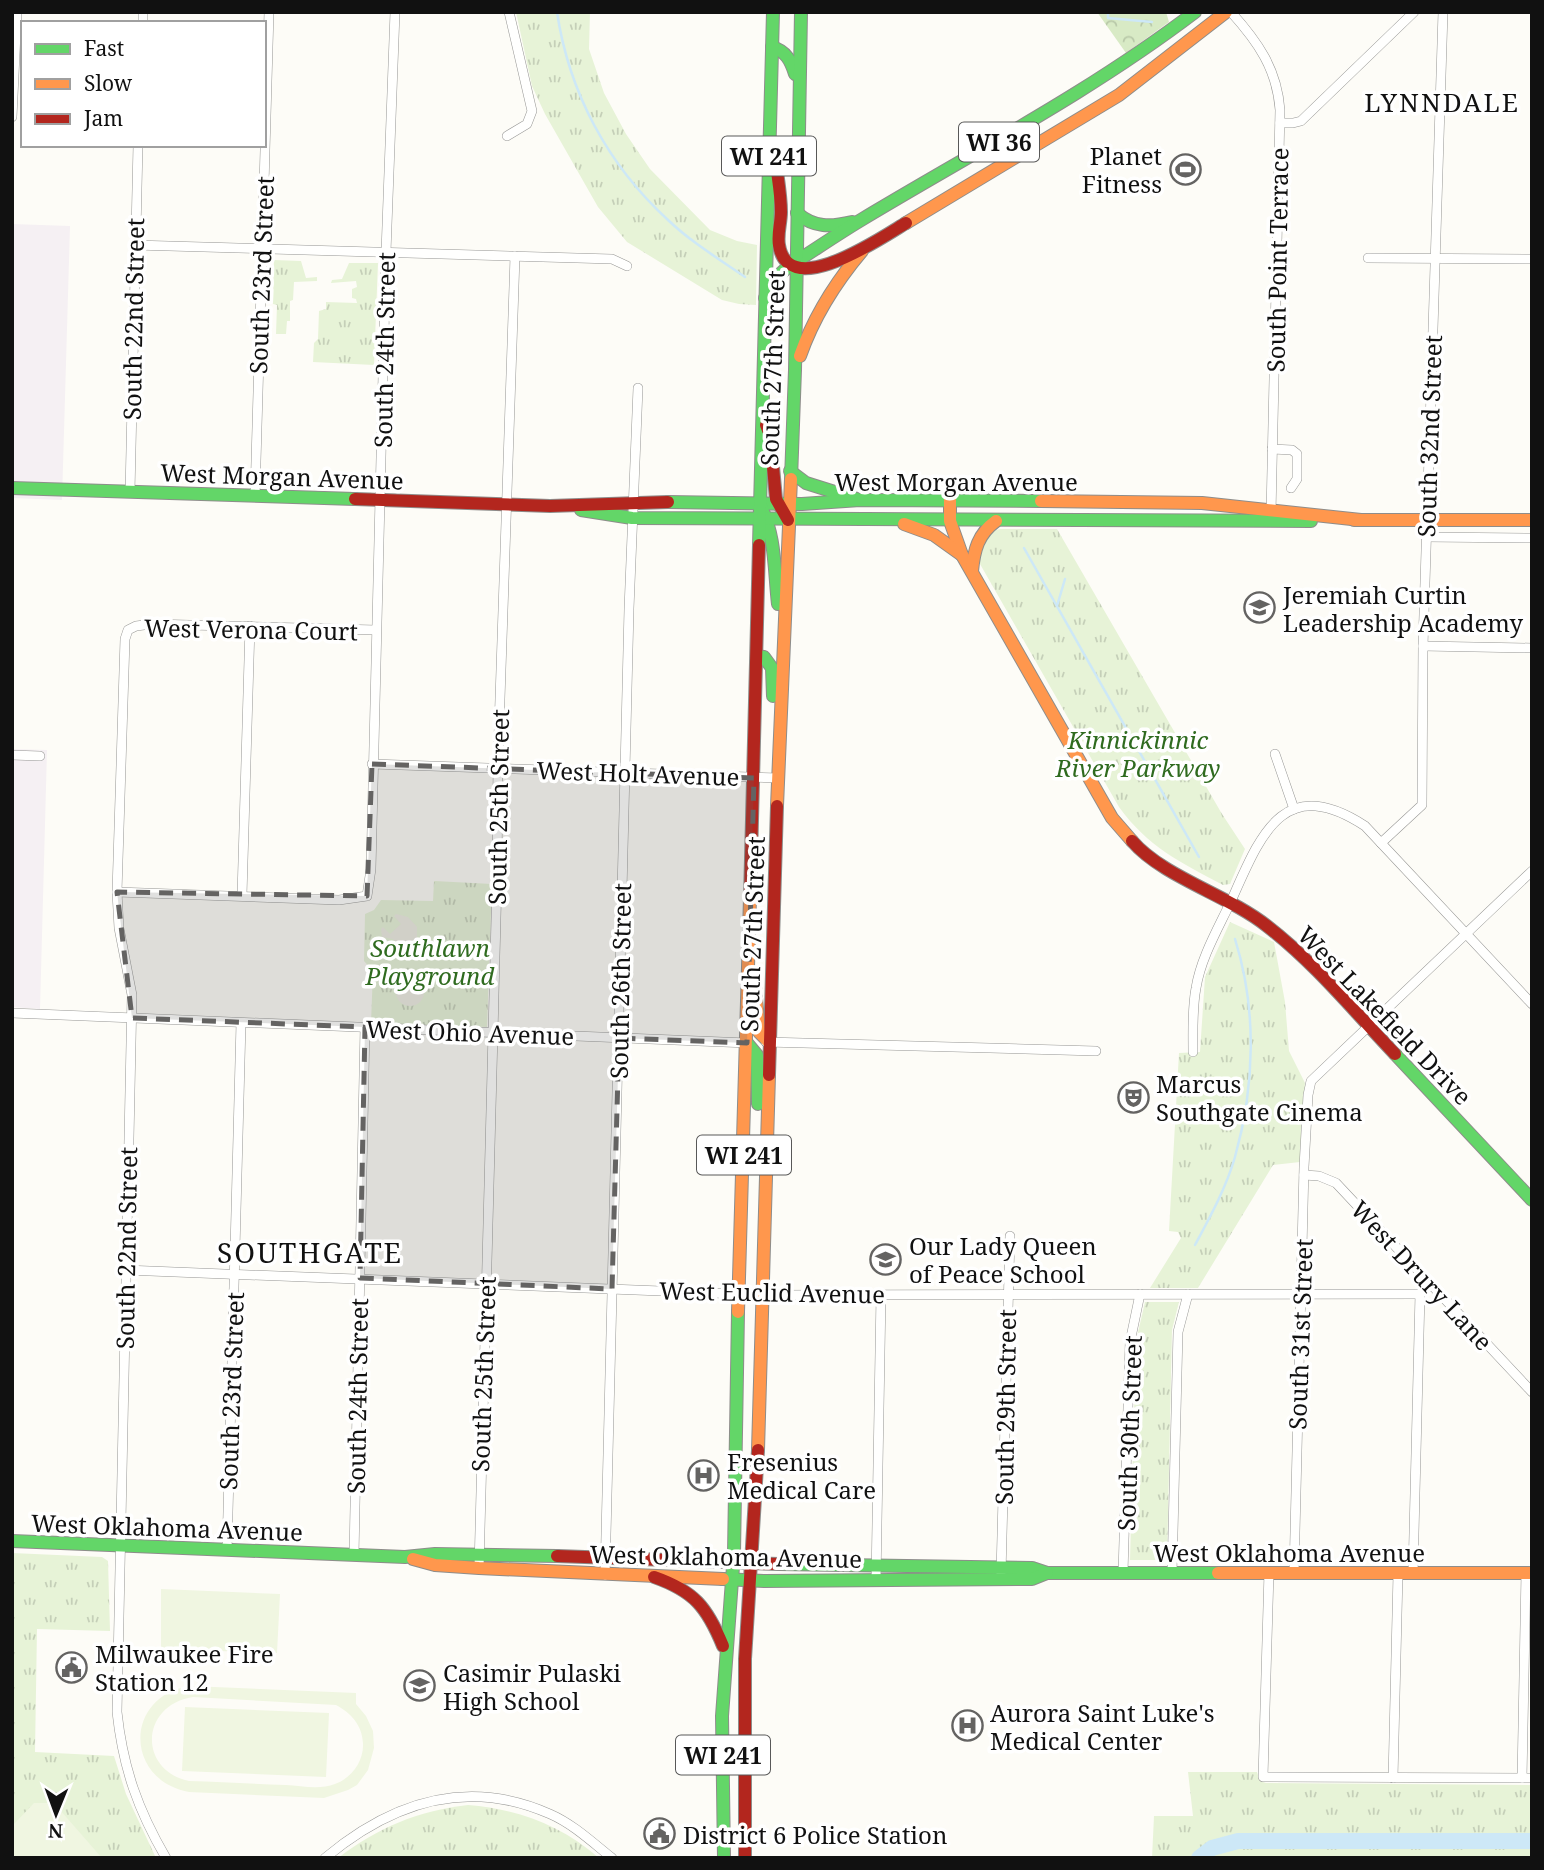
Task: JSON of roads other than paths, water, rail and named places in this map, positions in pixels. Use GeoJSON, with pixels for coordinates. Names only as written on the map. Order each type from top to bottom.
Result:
{"type":"FeatureCollection","features":[{"type":"Feature","properties":{"kind":"main road","name":"South 27th Street"},"geometry":{"type":"LineString","coordinates":[[759,504],[773,12]]}},
{"type":"Feature","properties":{"kind":"main road","name":"WI 36"},"geometry":{"type":"LineString","coordinates":[[764,300],[779,275],[860,220],[944,174],[1108,77],[1195,12]]}},
{"type":"Feature","properties":{"kind":"main road","name":"WI 36"},"geometry":{"type":"LineString","coordinates":[[794,265],[813,268],[865,247],[1119,94],[1229,12]]}},
{"type":"Feature","properties":{"kind":"main road","name":"South 27th Street"},"geometry":{"type":"LineString","coordinates":[[783,504],[790,471],[795,370],[794,265],[800,14]]}},
{"type":"Feature","properties":{"kind":"main road"},"geometry":{"type":"LineString","coordinates":[[772,47],[779,48],[788,55],[799,85]]}},
{"type":"Feature","properties":{"kind":"main road"},"geometry":{"type":"LineString","coordinates":[[770,117],[781,209],[779,246],[794,265]]}},
{"type":"Feature","properties":{"kind":"main road"},"geometry":{"type":"LineString","coordinates":[[1018,131],[1027,137],[1044,141]]}},
{"type":"Feature","properties":{"kind":"main road"},"geometry":{"type":"LineString","coordinates":[[918,214],[940,192],[944,174]]}},
{"type":"Feature","properties":{"kind":"main road"},"geometry":{"type":"LineString","coordinates":[[797,213],[810,224],[821,226],[839,226],[860,220]]}},
{"type":"Feature","properties":{"kind":"main road"},"geometry":{"type":"LineString","coordinates":[[795,370],[810,324],[824,296],[865,247]]}},
{"type":"Feature","properties":{"kind":"main road"},"geometry":{"type":"LineString","coordinates":[[761,411],[770,435],[774,490],[783,504],[788,520]]}},
{"type":"Feature","properties":{"kind":"main road"},"geometry":{"type":"LineString","coordinates":[[790,471],[806,483],[860,500]]}},
{"type":"Feature","properties":{"kind":"main road","name":"West Morgan Avenue"},"geometry":{"type":"LineString","coordinates":[[12,488],[550,506],[632,502],[783,504],[860,500],[1202,503],[1271,517]]}},
{"type":"Feature","properties":{"kind":"main road","name":"West Lakefield Drive"},"geometry":{"type":"LineString","coordinates":[[950,500],[950,521],[962,555],[1112,818],[1135,845],[1159,864],[1231,902],[1289,943],[1319,970],[1367,1026],[1532,1200]]}},
{"type":"Feature","properties":{"kind":"main road"},"geometry":{"type":"LineString","coordinates":[[759,504],[772,531],[776,592],[784,640]]}},
{"type":"Feature","properties":{"kind":"main road","name":"West Morgan Avenue"},"geometry":{"type":"LineString","coordinates":[[550,506],[632,518],[996,521],[1271,517],[1532,520]]}},
{"type":"Feature","properties":{"kind":"main road","name":"South 27th Street"},"geometry":{"type":"LineString","coordinates":[[724,1858],[722,1716],[733,1563],[757,656],[764,519]]}},
{"type":"Feature","properties":{"kind":"main road","name":"South 27th Street"},"geometry":{"type":"LineString","coordinates":[[746,1858],[743,1703],[759,1418],[774,874],[788,520]]}},
{"type":"Feature","properties":{"kind":"main road"},"geometry":{"type":"LineString","coordinates":[[894,520],[934,535],[962,555]]}},
{"type":"Feature","properties":{"kind":"main road"},"geometry":{"type":"LineString","coordinates":[[972,571],[977,539],[986,527],[996,521]]}},
{"type":"Feature","properties":{"kind":"main road"},"geometry":{"type":"LineString","coordinates":[[757,656],[764,657],[772,668],[772,700],[780,735]]}},
{"type":"Feature","properties":{"kind":"main road"},"geometry":{"type":"LineString","coordinates":[[751,860],[761,863],[774,874]]}},
{"type":"Feature","properties":{"kind":"main road"},"geometry":{"type":"LineString","coordinates":[[748,976],[757,990],[758,1031],[769,1042]]}},
{"type":"Feature","properties":{"kind":"main road"},"geometry":{"type":"LineString","coordinates":[[747,1043],[757,1055],[758,1107],[766,1127]]}},
{"type":"Feature","properties":{"kind":"main road"},"geometry":{"type":"LineString","coordinates":[[735,1417],[759,1418]]}},
{"type":"Feature","properties":{"kind":"main road","name":"West Oklahoma Avenue"},"geometry":{"type":"LineString","coordinates":[[12,1541],[405,1557],[435,1565],[606,1557],[752,1564],[876,1565],[1001,1574]]}},
{"type":"Feature","properties":{"kind":"main road","name":"West Oklahoma Avenue"},"geometry":{"type":"LineString","coordinates":[[479,1562],[605,1575],[732,1580],[876,1580],[1001,1574],[1032,1568],[1047,1573],[1529,1573]]}},
{"type":"Feature","properties":{"kind":"main road"},"geometry":{"type":"LineString","coordinates":[[828,1565],[828,1580]]}},
{"type":"Feature","properties":{"kind":"main road"},"geometry":{"type":"LineString","coordinates":[[654,1577],[674,1583],[699,1600],[712,1617],[726,1652]]}},
{"type":"Feature","properties":{"kind":"main road"},"geometry":{"type":"LineString","coordinates":[[723,1800],[731,1804],[745,1821]]}},
{"type":"Feature","properties":{"kind":"street"},"geometry":{"type":"LineString","coordinates":[[12,117],[17,12]]}},
{"type":"Feature","properties":{"kind":"street","name":"South 23rd Street"},"geometry":{"type":"LineString","coordinates":[[266,114],[269,12]]}},
{"type":"Feature","properties":{"kind":"street","name":"South 24th Street"},"geometry":{"type":"LineString","coordinates":[[242,895],[339,900],[367,896],[371,869],[386,252],[395,12]]}},
{"type":"Feature","properties":{"kind":"street"},"geometry":{"type":"LineString","coordinates":[[506,136],[527,124],[532,111],[509,12]]}},
{"type":"Feature","properties":{"kind":"street","name":"South Point Terrace"},"geometry":{"type":"LineString","coordinates":[[1229,12],[1253,38],[1274,74],[1279,93],[1271,517]]}},
{"type":"Feature","properties":{"kind":"street"},"geometry":{"type":"LineString","coordinates":[[1280,123],[1301,121],[1414,12]]}},
{"type":"Feature","properties":{"kind":"street","name":"South 32nd Street"},"geometry":{"type":"LineString","coordinates":[[1381,843],[1422,805],[1423,646],[1443,12]]}},
{"type":"Feature","properties":{"kind":"street","name":"South 22nd Street"},"geometry":{"type":"LineString","coordinates":[[130,492],[138,147]]}},
{"type":"Feature","properties":{"kind":"street","name":"South 23rd Street"},"geometry":{"type":"LineString","coordinates":[[255,496],[265,147]]}},
{"type":"Feature","properties":{"kind":"street"},"geometry":{"type":"LineString","coordinates":[[134,245],[612,259],[627,266]]}},
{"type":"Feature","properties":{"kind":"street","name":"South 25th Street"},"geometry":{"type":"LineString","coordinates":[[479,1562],[498,768],[515,256]]}},
{"type":"Feature","properties":{"kind":"street"},"geometry":{"type":"LineString","coordinates":[[1368,258],[1532,259]]}},
{"type":"Feature","properties":{"kind":"street","name":"South 26th Street"},"geometry":{"type":"LineString","coordinates":[[605,1575],[632,502],[638,388]]}},
{"type":"Feature","properties":{"kind":"street"},"geometry":{"type":"LineString","coordinates":[[1272,449],[1292,450],[1297,454],[1297,479],[1291,488]]}},
{"type":"Feature","properties":{"kind":"street"},"geometry":{"type":"LineString","coordinates":[[1426,537],[1532,538]]}},
{"type":"Feature","properties":{"kind":"street","name":"West Verona Court"},"geometry":{"type":"LineString","coordinates":[[128,631],[136,626],[152,624],[376,630]]}},
{"type":"Feature","properties":{"kind":"street"},"geometry":{"type":"LineString","coordinates":[[117,892],[242,895],[250,626]]}},
{"type":"Feature","properties":{"kind":"street","name":"South 22nd Street"},"geometry":{"type":"LineString","coordinates":[[128,631],[123,657],[117,892],[118,928],[132,995],[132,1018],[116,1685],[121,1749],[147,1825],[166,1858]]}},
{"type":"Feature","properties":{"kind":"street"},"geometry":{"type":"LineString","coordinates":[[1423,646],[1532,648]]}},
{"type":"Feature","properties":{"kind":"street"},"geometry":{"type":"LineString","coordinates":[[1275,754],[1294,809]]}},
{"type":"Feature","properties":{"kind":"street"},"geometry":{"type":"LineString","coordinates":[[12,755],[40,756]]}},
{"type":"Feature","properties":{"kind":"street","name":"West Holt Avenue"},"geometry":{"type":"LineString","coordinates":[[372,764],[778,778]]}},
{"type":"Feature","properties":{"kind":"street"},"geometry":{"type":"LineString","coordinates":[[1193,1052],[1196,988],[1202,965],[1254,850],[1269,825],[1294,809],[1317,806],[1338,810],[1364,827],[1532,1004]]}},
{"type":"Feature","properties":{"kind":"street"},"geometry":{"type":"LineString","coordinates":[[1367,1026],[1532,871]]}},
{"type":"Feature","properties":{"kind":"street","name":"West Ohio Avenue"},"geometry":{"type":"LineString","coordinates":[[12,1013],[747,1043],[1096,1051]]}},
{"type":"Feature","properties":{"kind":"street","name":"South 23rd Street"},"geometry":{"type":"LineString","coordinates":[[227,1550],[241,1023]]}},
{"type":"Feature","properties":{"kind":"street","name":"South 31st Street"},"geometry":{"type":"LineString","coordinates":[[1294,1573],[1308,1095],[1311,1081],[1367,1026]]}},
{"type":"Feature","properties":{"kind":"street","name":"South 24th Street"},"geometry":{"type":"LineString","coordinates":[[354,1555],[365,1027]]}},
{"type":"Feature","properties":{"kind":"street","name":"West Drury Lane"},"geometry":{"type":"LineString","coordinates":[[1304,1175],[1319,1176],[1336,1183],[1532,1392]]}},
{"type":"Feature","properties":{"kind":"street","name":"South 29th Street"},"geometry":{"type":"LineString","coordinates":[[1001,1574],[1010,1236]]}},
{"type":"Feature","properties":{"kind":"street","name":"West Euclid Avenue"},"geometry":{"type":"LineString","coordinates":[[125,1270],[763,1295],[1419,1294]]}},
{"type":"Feature","properties":{"kind":"street"},"geometry":{"type":"LineString","coordinates":[[1413,1573],[1419,1294],[1432,1284]]}},
{"type":"Feature","properties":{"kind":"street","name":"South 30th Street"},"geometry":{"type":"LineString","coordinates":[[1123,1573],[1130,1342],[1140,1294]]}},
{"type":"Feature","properties":{"kind":"street","name":"South 30th Street"},"geometry":{"type":"LineString","coordinates":[[1172,1573],[1178,1332],[1188,1294]]}},
{"type":"Feature","properties":{"kind":"street"},"geometry":{"type":"LineString","coordinates":[[876,1580],[881,1295]]}},
{"type":"Feature","properties":{"kind":"street"},"geometry":{"type":"LineString","coordinates":[[1269,1572],[1263,1777],[1393,1778],[1527,1778],[1529,1573]]}},
{"type":"Feature","properties":{"kind":"street"},"geometry":{"type":"LineString","coordinates":[[1393,1778],[1398,1574]]}},
{"type":"Feature","properties":{"kind":"street"},"geometry":{"type":"LineString","coordinates":[[325,1858],[390,1814],[428,1801],[454,1797],[505,1800],[550,1814],[583,1834],[611,1858]]}},
{"type":"Feature","properties":{"kind":"waterway"},"geometry":{"type":"LineString","coordinates":[[557,12],[571,71],[582,99],[594,126],[627,176],[668,220],[745,277]]}},
{"type":"Feature","properties":{"kind":"waterway"},"geometry":{"type":"LineString","coordinates":[[1108,12],[1108,18],[1152,22]]}},
{"type":"Feature","properties":{"kind":"waterway"},"geometry":{"type":"LineString","coordinates":[[1024,548],[1199,857]]}},
{"type":"Feature","properties":{"kind":"waterway"},"geometry":{"type":"LineString","coordinates":[[1057,606],[1065,579]]}},
{"type":"Feature","properties":{"kind":"waterway"},"geometry":{"type":"LineString","coordinates":[[1195,1245],[1231,1169],[1247,1103],[1250,1020],[1235,939]]}},
{"type":"Feature","properties":{"kind":"waterway"},"geometry":{"type":"LineString","coordinates":[[1199,1858],[1212,1848],[1238,1841],[1532,1841]]}},
{"type":"Feature","properties":{"kind":"place","name":"Planet Fitness"},"geometry":{"type":"Point","coordinates":[1185,169]}},
{"type":"Feature","properties":{"kind":"place","name":"Jeremiah Curtin Leadership Academy"},"geometry":{"type":"Point","coordinates":[1260,608]}},
{"type":"Feature","properties":{"kind":"place","name":"Marcus Southgate Cinema"},"geometry":{"type":"Point","coordinates":[1133,1097]}},
{"type":"Feature","properties":{"kind":"place","name":"Our Lady Queen of Peace School"},"geometry":{"type":"Point","coordinates":[886,1259]}},
{"type":"Feature","properties":{"kind":"place","name":"Fresenius Medical Care"},"geometry":{"type":"Point","coordinates":[704,1475]}},
{"type":"Feature","properties":{"kind":"place","name":"Milwaukee Fire Station 12"},"geometry":{"type":"Point","coordinates":[72,1667]}},
{"type":"Feature","properties":{"kind":"place","name":"Casimir Pulaski High School"},"geometry":{"type":"Point","coordinates":[420,1686]}},
{"type":"Feature","properties":{"kind":"place","name":"Aurora Saint Luke's Medical Center"},"geometry":{"type":"Point","coordinates":[967,1726]}},
{"type":"Feature","properties":{"kind":"place","name":"District 6 Police Station"},"geometry":{"type":"Point","coordinates":[660,1834]}},
{"type":"Feature","properties":{"kind":"district","name":"LYNNDALE"},"geometry":{"type":"Point","coordinates":[1442,102]}},
{"type":"Feature","properties":{"kind":"district","name":"SOUTHGATE"},"geometry":{"type":"Point","coordinates":[310,1252]}},
{"type":"Feature","properties":{"kind":"park label","name":"Kinnickinnic River Parkway"},"geometry":{"type":"Point","coordinates":[1138,753]}},
{"type":"Feature","properties":{"kind":"park label","name":"Southlawn Playground"},"geometry":{"type":"Point","coordinates":[430,961]}}]}
